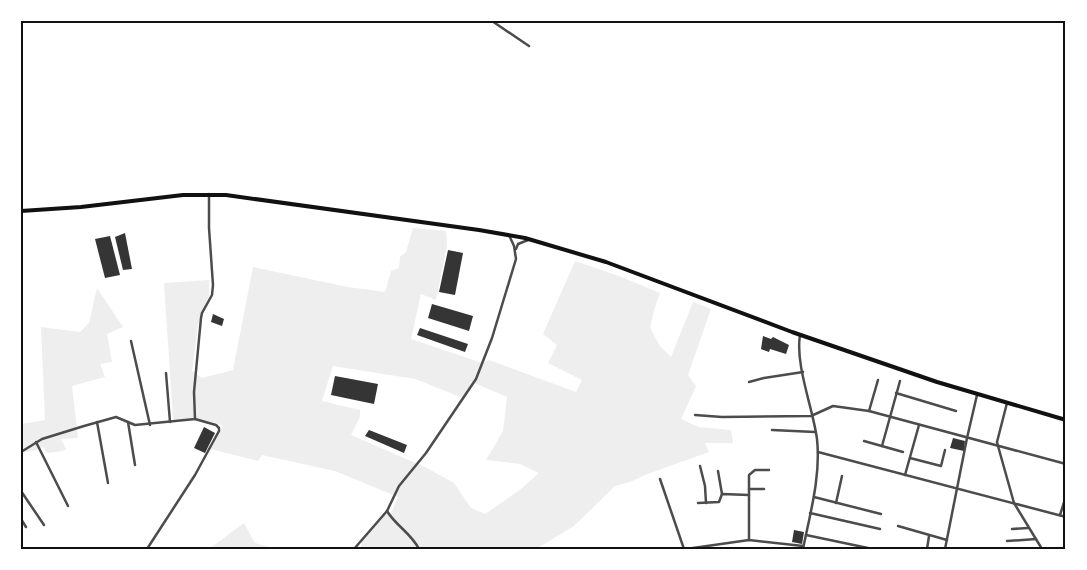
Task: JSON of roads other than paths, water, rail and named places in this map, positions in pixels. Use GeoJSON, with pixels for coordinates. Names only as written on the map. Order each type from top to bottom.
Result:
{"type":"FeatureCollection","features":[{"type":"Feature","properties":{"kind":"main road"},"geometry":{"type":"LineString","coordinates":[[21,211],[210,194],[509,235],[529,239],[606,262],[800,335],[977,395],[1066,420]]}},
{"type":"Feature","properties":{"kind":"street"},"geometry":{"type":"LineString","coordinates":[[492,21],[529,46]]}},
{"type":"Feature","properties":{"kind":"street"},"geometry":{"type":"LineString","coordinates":[[195,419],[194,392],[201,318],[202,312],[212,295],[213,285],[208,228],[210,194]]}},
{"type":"Feature","properties":{"kind":"street"},"geometry":{"type":"LineString","coordinates":[[509,235],[516,251]]}},
{"type":"Feature","properties":{"kind":"street"},"geometry":{"type":"LineString","coordinates":[[354,549],[387,511],[398,486],[426,453],[482,368],[512,276],[518,244],[529,239]]}},
{"type":"Feature","properties":{"kind":"street"},"geometry":{"type":"LineString","coordinates":[[660,478],[686,549],[749,540],[803,547],[814,497],[818,452],[816,432],[811,416],[799,353],[800,335]]}},
{"type":"Feature","properties":{"kind":"street"},"geometry":{"type":"LineString","coordinates":[[131,341],[150,424]]}},
{"type":"Feature","properties":{"kind":"street"},"geometry":{"type":"LineString","coordinates":[[749,382],[803,372]]}},
{"type":"Feature","properties":{"kind":"street"},"geometry":{"type":"LineString","coordinates":[[166,374],[170,422]]}},
{"type":"Feature","properties":{"kind":"street"},"geometry":{"type":"LineString","coordinates":[[869,411],[878,380]]}},
{"type":"Feature","properties":{"kind":"street"},"geometry":{"type":"LineString","coordinates":[[882,446],[900,381]]}},
{"type":"Feature","properties":{"kind":"street"},"geometry":{"type":"LineString","coordinates":[[896,394],[956,411]]}},
{"type":"Feature","properties":{"kind":"street"},"geometry":{"type":"LineString","coordinates":[[945,549],[966,438],[977,395]]}},
{"type":"Feature","properties":{"kind":"street"},"geometry":{"type":"LineString","coordinates":[[1007,403],[997,442],[1014,503],[1042,549]]}},
{"type":"Feature","properties":{"kind":"street"},"geometry":{"type":"LineString","coordinates":[[695,415],[722,417],[811,416],[833,406],[869,411],[1066,464]]}},
{"type":"Feature","properties":{"kind":"street"},"geometry":{"type":"LineString","coordinates":[[21,452],[36,442],[116,417],[136,425],[195,419],[216,425],[219,431],[195,475],[147,549]]}},
{"type":"Feature","properties":{"kind":"street"},"geometry":{"type":"LineString","coordinates":[[97,422],[108,483]]}},
{"type":"Feature","properties":{"kind":"street"},"geometry":{"type":"LineString","coordinates":[[128,422],[135,465]]}},
{"type":"Feature","properties":{"kind":"street"},"geometry":{"type":"LineString","coordinates":[[905,475],[919,425]]}},
{"type":"Feature","properties":{"kind":"street"},"geometry":{"type":"LineString","coordinates":[[772,430],[816,432]]}},
{"type":"Feature","properties":{"kind":"street"},"geometry":{"type":"LineString","coordinates":[[864,441],[903,452]]}},
{"type":"Feature","properties":{"kind":"street"},"geometry":{"type":"LineString","coordinates":[[36,442],[68,506]]}},
{"type":"Feature","properties":{"kind":"street"},"geometry":{"type":"LineString","coordinates":[[910,458],[941,466],[945,450]]}},
{"type":"Feature","properties":{"kind":"street"},"geometry":{"type":"LineString","coordinates":[[818,452],[1066,516]]}},
{"type":"Feature","properties":{"kind":"street"},"geometry":{"type":"LineString","coordinates":[[700,466],[705,486],[706,503]]}},
{"type":"Feature","properties":{"kind":"street"},"geometry":{"type":"LineString","coordinates":[[749,540],[749,475],[750,472],[755,470],[769,470]]}},
{"type":"Feature","properties":{"kind":"street"},"geometry":{"type":"LineString","coordinates":[[698,503],[719,502],[722,494],[718,471]]}},
{"type":"Feature","properties":{"kind":"street"},"geometry":{"type":"LineString","coordinates":[[836,503],[842,476]]}},
{"type":"Feature","properties":{"kind":"street"},"geometry":{"type":"LineString","coordinates":[[749,489],[764,489]]}},
{"type":"Feature","properties":{"kind":"street"},"geometry":{"type":"LineString","coordinates":[[21,490],[44,525]]}},
{"type":"Feature","properties":{"kind":"street"},"geometry":{"type":"LineString","coordinates":[[722,494],[749,495]]}},
{"type":"Feature","properties":{"kind":"street"},"geometry":{"type":"LineString","coordinates":[[1060,515],[1066,496]]}},
{"type":"Feature","properties":{"kind":"street"},"geometry":{"type":"LineString","coordinates":[[814,497],[881,514]]}},
{"type":"Feature","properties":{"kind":"street"},"geometry":{"type":"LineString","coordinates":[[387,511],[396,523],[411,535],[419,549]]}},
{"type":"Feature","properties":{"kind":"street"},"geometry":{"type":"LineString","coordinates":[[810,513],[880,529]]}},
{"type":"Feature","properties":{"kind":"street"},"geometry":{"type":"LineString","coordinates":[[21,519],[26,527]]}},
{"type":"Feature","properties":{"kind":"street"},"geometry":{"type":"LineString","coordinates":[[898,526],[947,540]]}},
{"type":"Feature","properties":{"kind":"street"},"geometry":{"type":"LineString","coordinates":[[1012,529],[1028,528]]}},
{"type":"Feature","properties":{"kind":"street"},"geometry":{"type":"LineString","coordinates":[[806,535],[868,548]]}},
{"type":"Feature","properties":{"kind":"street"},"geometry":{"type":"LineString","coordinates":[[927,549],[930,536]]}},
{"type":"Feature","properties":{"kind":"street"},"geometry":{"type":"LineString","coordinates":[[1007,541],[1036,540]]}}]}
